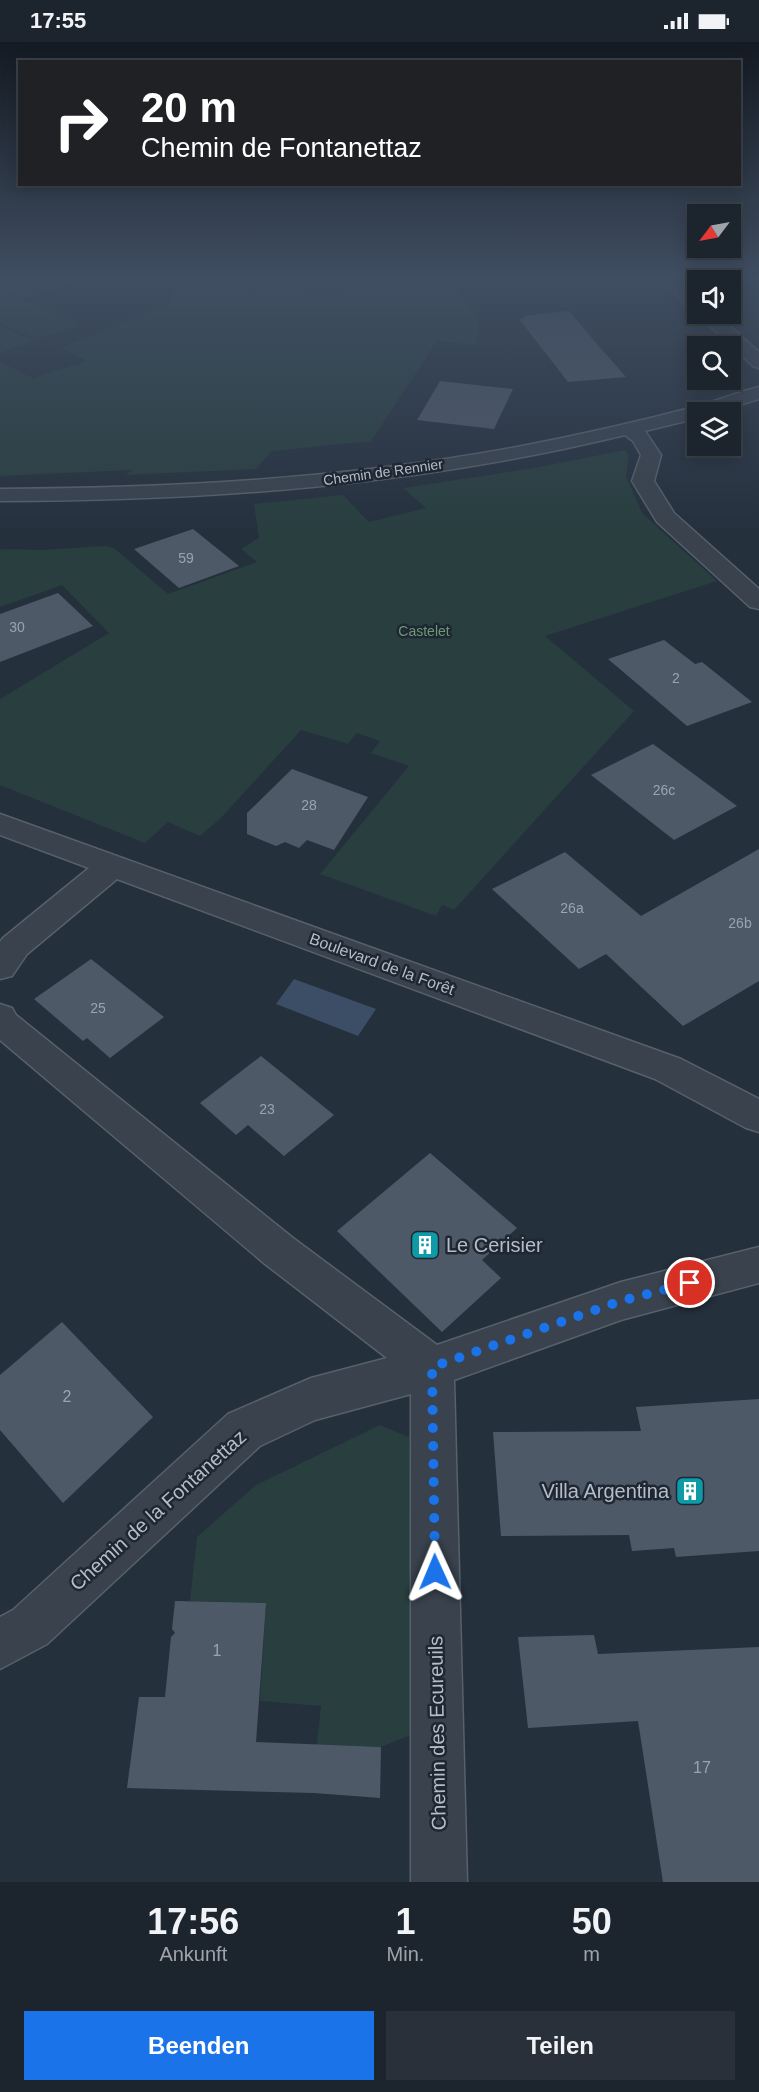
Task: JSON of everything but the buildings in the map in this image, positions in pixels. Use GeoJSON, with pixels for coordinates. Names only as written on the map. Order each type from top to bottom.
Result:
{"type":"FeatureCollection","features":[{"type":"Feature","properties":{"kind":"street","name":"Chemin de Rennier"},"geometry":{"type":"LineString","coordinates":[[0,495],[200,491],[288,485],[394,472],[553,446],[690,414],[759,393]]}},
{"type":"Feature","properties":{"kind":"street"},"geometry":{"type":"LineString","coordinates":[[628,428],[641,437],[651,455],[643,481],[665,517],[759,602]]}},
{"type":"Feature","properties":{"kind":"street","name":"Boulevard de la Forêt"},"geometry":{"type":"LineString","coordinates":[[0,824],[111,867],[646,1061],[678,1075],[759,1118]]}},
{"type":"Feature","properties":{"kind":"street"},"geometry":{"type":"LineString","coordinates":[[0,966],[15,946],[111,867]]}},
{"type":"Feature","properties":{"kind":"street"},"geometry":{"type":"LineString","coordinates":[[0,1017],[13,1031],[279,1251],[432,1367]]}},
{"type":"Feature","properties":{"kind":"street","name":"Chemin de la Fontanettaz"},"geometry":{"type":"LineString","coordinates":[[15,1636],[244,1430],[311,1400],[432,1367],[621,1301],[759,1265]]}},
{"type":"Feature","properties":{"kind":"street","name":"Chemin des Ecureuils"},"geometry":{"type":"LineString","coordinates":[[432,1367],[439,1882]]}},
{"type":"Feature","properties":{"kind":"green space"},"geometry":{"type":"Polygon","coordinates":[[[0,362],[33,378],[85,362],[423,362],[371,441],[272,451],[256,469],[125,475],[133,470],[0,476],[0,362]]]}},
{"type":"Feature","properties":{"kind":"green space","name":"Castelet"},"geometry":{"type":"Polygon","coordinates":[[[625,450],[629,455],[626,476],[642,513],[717,581],[545,636],[634,711],[454,910],[442,905],[436,916],[320,874],[409,766],[371,753],[380,741],[357,733],[348,744],[301,730],[220,819],[200,836],[168,822],[145,843],[0,785],[0,699],[109,633],[62,585],[0,607],[0,549],[43,550],[104,546],[114,548],[168,594],[257,562],[241,549],[259,538],[254,504],[343,495],[369,522],[426,508],[403,488],[534,468],[625,450]]]}},
{"type":"Feature","properties":{"kind":"green space"},"geometry":{"type":"Polygon","coordinates":[[[380,1425],[409,1437],[413,1734],[381,1747],[317,1745],[321,1706],[260,1701],[266,1603],[190,1601],[197,1537],[256,1485],[380,1425]]]}},
{"type":"Feature","properties":{"kind":"water"},"geometry":{"type":"Polygon","coordinates":[[[294,979],[376,1009],[358,1036],[276,1004],[294,979]]]}},
{"type":"Feature","properties":{"kind":"place","name":"Le Cerisier"},"geometry":{"type":"Point","coordinates":[425,1245]}},
{"type":"Feature","properties":{"kind":"place","name":"Villa Argentina"},"geometry":{"type":"Point","coordinates":[690,1491]}},
{"type":"Feature","properties":{"kind":"route"},"geometry":{"type":"LineString","coordinates":[[435,1572],[432,1367],[621,1301],[690,1283]]}}]}
